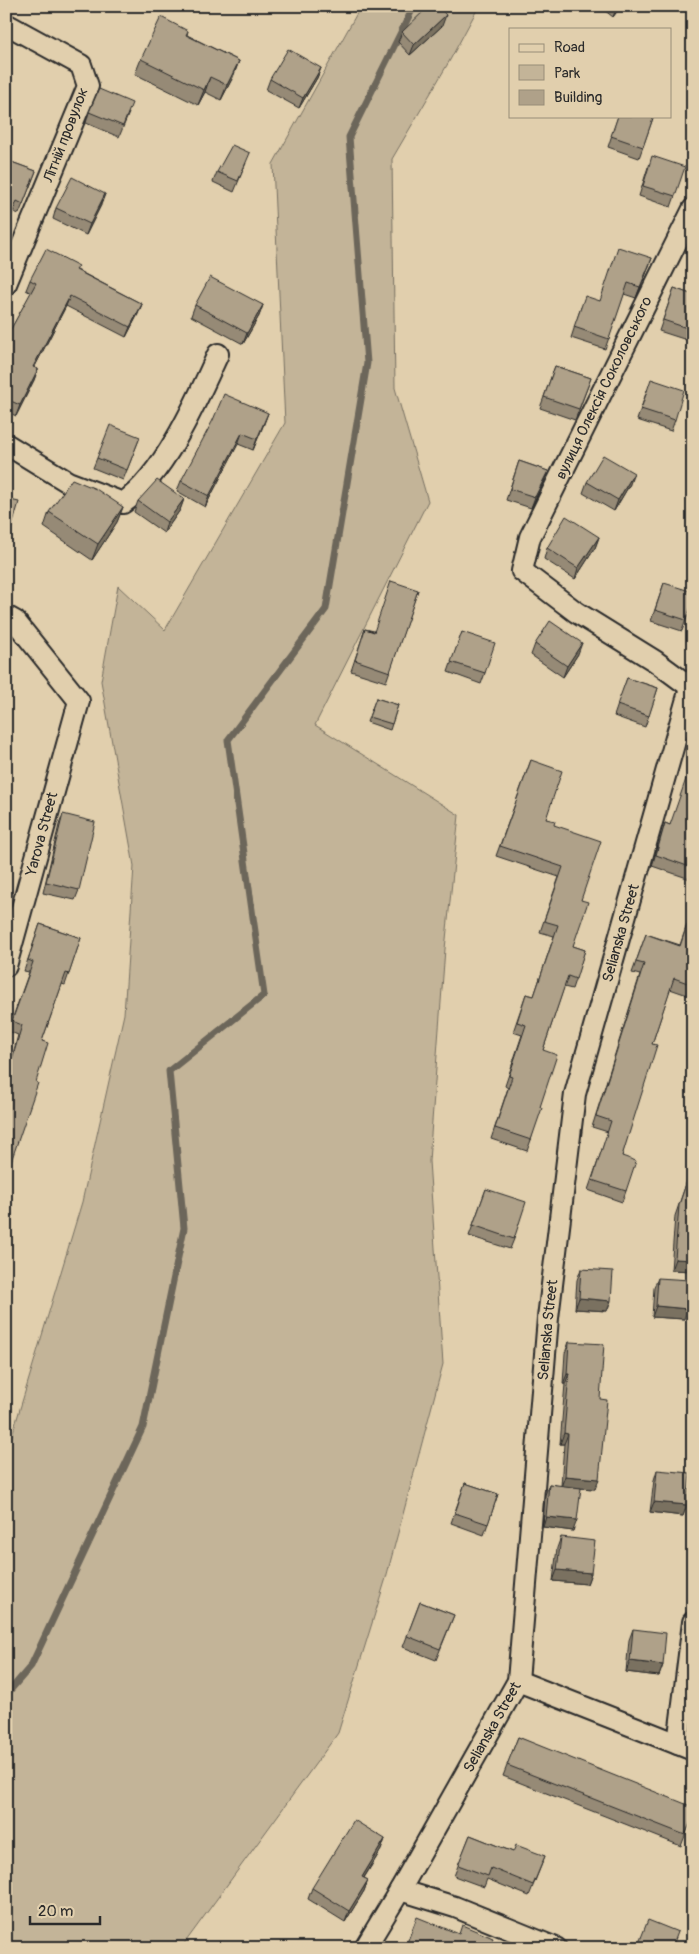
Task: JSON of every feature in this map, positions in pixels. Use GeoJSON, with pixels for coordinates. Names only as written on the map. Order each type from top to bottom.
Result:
{"type":"FeatureCollection","features":[{"type":"Feature","properties":{"kind":"street","name":"Літній провулок"},"geometry":{"type":"LineString","coordinates":[[6,24],[81,65],[88,86],[6,284]]}},
{"type":"Feature","properties":{"kind":"street","name":"вулиця Олексія Соколовського"},"geometry":{"type":"LineString","coordinates":[[691,688],[655,661],[576,612],[522,570],[530,537],[693,209]]}},
{"type":"Feature","properties":{"kind":"street"},"geometry":{"type":"LineString","coordinates":[[6,444],[68,482],[123,503],[136,494],[157,467],[188,419],[218,354]]}},
{"type":"Feature","properties":{"kind":"street","name":"Yarova Street"},"geometry":{"type":"LineString","coordinates":[[6,616],[15,620],[79,701],[6,966]]}},
{"type":"Feature","properties":{"kind":"street","name":"Selianska Street"},"geometry":{"type":"LineString","coordinates":[[364,1948],[400,1890],[518,1681],[548,1318],[575,1094],[691,688]]}},
{"type":"Feature","properties":{"kind":"street"},"geometry":{"type":"LineString","coordinates":[[518,1681],[685,1747],[693,1622]]}},
{"type":"Feature","properties":{"kind":"street"},"geometry":{"type":"LineString","coordinates":[[400,1890],[455,1907],[556,1948]]}},
{"type":"Feature","properties":{"kind":"green space"},"geometry":{"type":"Polygon","coordinates":[[[361,6],[479,6],[392,159],[395,388],[428,501],[315,725],[459,815],[445,949],[429,1161],[443,1364],[386,1578],[338,1733],[181,1948],[6,1948],[6,1451],[82,1202],[124,1014],[134,866],[101,681],[118,586],[165,630],[285,423],[273,164],[361,6]]]}},
{"type":"Feature","properties":{"kind":"building"},"geometry":{"type":"Polygon","coordinates":[[[429,6],[438,6],[446,15],[414,45],[402,32],[429,6]]]}},
{"type":"Feature","properties":{"kind":"building"},"geometry":{"type":"Polygon","coordinates":[[[161,17],[188,31],[186,35],[239,61],[227,85],[210,77],[204,90],[141,59],[161,17]]]}},
{"type":"Feature","properties":{"kind":"building"},"geometry":{"type":"Polygon","coordinates":[[[288,49],[321,68],[303,98],[270,79],[288,49]]]}},
{"type":"Feature","properties":{"kind":"building"},"geometry":{"type":"Polygon","coordinates":[[[99,89],[132,103],[123,126],[89,112],[99,89]]]}},
{"type":"Feature","properties":{"kind":"building"},"geometry":{"type":"Polygon","coordinates":[[[617,118],[653,118],[643,147],[611,136],[617,118]]]}},
{"type":"Feature","properties":{"kind":"building"},"geometry":{"type":"Polygon","coordinates":[[[232,145],[250,153],[238,181],[217,172],[232,145]]]}},
{"type":"Feature","properties":{"kind":"building"},"geometry":{"type":"Polygon","coordinates":[[[652,156],[685,167],[675,196],[643,186],[652,156]]]}},
{"type":"Feature","properties":{"kind":"building"},"geometry":{"type":"Polygon","coordinates":[[[6,160],[36,171],[23,204],[17,201],[6,230],[6,160]]]}},
{"type":"Feature","properties":{"kind":"building"},"geometry":{"type":"Polygon","coordinates":[[[72,177],[105,194],[90,224],[56,208],[72,177]]]}},
{"type":"Feature","properties":{"kind":"building"},"geometry":{"type":"Polygon","coordinates":[[[618,247],[652,258],[640,287],[628,283],[609,339],[574,327],[585,296],[600,301],[618,247]]]}},
{"type":"Feature","properties":{"kind":"building"},"geometry":{"type":"Polygon","coordinates":[[[46,249],[79,266],[76,270],[142,304],[130,327],[70,296],[33,367],[38,369],[20,405],[6,399],[6,338],[36,283],[30,280],[46,249]]]}},
{"type":"Feature","properties":{"kind":"building"},"geometry":{"type":"Polygon","coordinates":[[[210,277],[263,305],[247,333],[195,305],[210,277]]]}},
{"type":"Feature","properties":{"kind":"building"},"geometry":{"type":"Polygon","coordinates":[[[674,288],[693,295],[693,330],[663,320],[674,288]]]}},
{"type":"Feature","properties":{"kind":"building"},"geometry":{"type":"Polygon","coordinates":[[[555,366],[591,378],[579,409],[544,397],[555,366]]]}},
{"type":"Feature","properties":{"kind":"building"},"geometry":{"type":"Polygon","coordinates":[[[651,379],[684,390],[675,420],[641,409],[651,379]]]}},
{"type":"Feature","properties":{"kind":"building"},"geometry":{"type":"Polygon","coordinates":[[[224,394],[268,413],[257,439],[242,433],[209,496],[181,481],[213,420],[224,394]]]}},
{"type":"Feature","properties":{"kind":"building"},"geometry":{"type":"Polygon","coordinates":[[[110,425],[140,437],[127,470],[97,458],[110,425]]]}},
{"type":"Feature","properties":{"kind":"building"},"geometry":{"type":"Polygon","coordinates":[[[603,455],[634,473],[618,500],[587,482],[603,455]]]}},
{"type":"Feature","properties":{"kind":"building"},"geometry":{"type":"Polygon","coordinates":[[[519,461],[548,471],[535,497],[510,489],[519,461]]]}},
{"type":"Feature","properties":{"kind":"building"},"geometry":{"type":"Polygon","coordinates":[[[72,479],[96,489],[123,507],[98,544],[49,512],[72,479]]]}},
{"type":"Feature","properties":{"kind":"building"},"geometry":{"type":"Polygon","coordinates":[[[157,480],[184,499],[167,522],[138,501],[157,480]]]}},
{"type":"Feature","properties":{"kind":"building"},"geometry":{"type":"Polygon","coordinates":[[[6,499],[19,502],[6,548],[6,499]]]}},
{"type":"Feature","properties":{"kind":"building"},"geometry":{"type":"Polygon","coordinates":[[[566,516],[599,537],[578,568],[547,548],[566,516]]]}},
{"type":"Feature","properties":{"kind":"building"},"geometry":{"type":"Polygon","coordinates":[[[391,581],[418,590],[390,672],[355,660],[365,629],[374,632],[391,581]]]}},
{"type":"Feature","properties":{"kind":"building"},"geometry":{"type":"Polygon","coordinates":[[[664,583],[693,592],[693,600],[686,620],[655,610],[664,583]]]}},
{"type":"Feature","properties":{"kind":"building"},"geometry":{"type":"Polygon","coordinates":[[[550,621],[582,643],[567,666],[535,644],[550,621]]]}},
{"type":"Feature","properties":{"kind":"building"},"geometry":{"type":"Polygon","coordinates":[[[462,632],[495,643],[485,673],[451,662],[462,632]]]}},
{"type":"Feature","properties":{"kind":"building"},"geometry":{"type":"Polygon","coordinates":[[[627,678],[658,688],[649,716],[617,705],[627,678]]]}},
{"type":"Feature","properties":{"kind":"building"},"geometry":{"type":"Polygon","coordinates":[[[376,698],[398,705],[392,724],[369,717],[376,698]]]}},
{"type":"Feature","properties":{"kind":"building"},"geometry":{"type":"Polygon","coordinates":[[[6,717],[11,758],[6,758],[6,717]]]}},
{"type":"Feature","properties":{"kind":"building"},"geometry":{"type":"Polygon","coordinates":[[[531,760],[562,771],[546,819],[555,821],[554,825],[601,841],[581,900],[588,902],[573,946],[585,950],[576,979],[568,976],[543,1050],[557,1055],[531,1140],[495,1128],[512,1077],[509,1076],[526,1025],[517,1022],[526,994],[534,996],[558,925],[544,921],[563,867],[500,846],[531,760]]]}},
{"type":"Feature","properties":{"kind":"building"},"geometry":{"type":"Polygon","coordinates":[[[686,779],[693,781],[693,868],[656,855],[665,823],[670,825],[686,779]]]}},
{"type":"Feature","properties":{"kind":"building"},"geometry":{"type":"Polygon","coordinates":[[[63,814],[95,822],[79,890],[46,882],[63,814]]]}},
{"type":"Feature","properties":{"kind":"building"},"geometry":{"type":"Polygon","coordinates":[[[693,908],[693,985],[674,978],[652,1044],[657,1045],[622,1156],[636,1161],[626,1191],[592,1180],[611,1121],[596,1116],[644,964],[636,962],[646,934],[680,946],[693,908]]]}},
{"type":"Feature","properties":{"kind":"building"},"geometry":{"type":"Polygon","coordinates":[[[40,924],[81,938],[69,974],[66,973],[42,1041],[48,1043],[36,1082],[38,1083],[6,1176],[6,1072],[8,1073],[22,1025],[12,1021],[33,962],[28,960],[40,924]]]}},
{"type":"Feature","properties":{"kind":"building"},"geometry":{"type":"Polygon","coordinates":[[[688,1178],[693,1179],[693,1260],[675,1259],[679,1205],[688,1178]]]}},
{"type":"Feature","properties":{"kind":"building"},"geometry":{"type":"Polygon","coordinates":[[[486,1189],[526,1202],[514,1239],[473,1225],[486,1189]]]}},
{"type":"Feature","properties":{"kind":"building"},"geometry":{"type":"Polygon","coordinates":[[[581,1269],[613,1271],[611,1301],[579,1298],[581,1269]]]}},
{"type":"Feature","properties":{"kind":"building"},"geometry":{"type":"Polygon","coordinates":[[[658,1278],[690,1280],[688,1309],[656,1306],[658,1278]]]}},
{"type":"Feature","properties":{"kind":"building"},"geometry":{"type":"Polygon","coordinates":[[[569,1342],[604,1344],[600,1399],[607,1400],[599,1479],[565,1476],[568,1434],[564,1433],[569,1374],[567,1374],[569,1342]]]}},
{"type":"Feature","properties":{"kind":"building"},"geometry":{"type":"Polygon","coordinates":[[[657,1470],[690,1473],[687,1505],[654,1502],[657,1470]]]}},
{"type":"Feature","properties":{"kind":"building"},"geometry":{"type":"Polygon","coordinates":[[[465,1483],[498,1494],[488,1524],[455,1513],[465,1483]]]}},
{"type":"Feature","properties":{"kind":"building"},"geometry":{"type":"Polygon","coordinates":[[[549,1484],[581,1488],[577,1520],[546,1517],[549,1484]]]}},
{"type":"Feature","properties":{"kind":"building"},"geometry":{"type":"Polygon","coordinates":[[[561,1537],[595,1541],[591,1573],[557,1570],[561,1537]]]}},
{"type":"Feature","properties":{"kind":"building"},"geometry":{"type":"Polygon","coordinates":[[[420,1602],[454,1615],[440,1649],[407,1636],[420,1602]]]}},
{"type":"Feature","properties":{"kind":"building"},"geometry":{"type":"Polygon","coordinates":[[[633,1629],[666,1633],[663,1665],[630,1661],[633,1629]]]}},
{"type":"Feature","properties":{"kind":"building"},"geometry":{"type":"Polygon","coordinates":[[[518,1737],[693,1807],[693,1816],[685,1835],[507,1765],[518,1737]]]}},
{"type":"Feature","properties":{"kind":"building"},"geometry":{"type":"Polygon","coordinates":[[[354,1820],[385,1839],[362,1877],[368,1880],[349,1911],[312,1888],[354,1820]]]}},
{"type":"Feature","properties":{"kind":"building"},"geometry":{"type":"Polygon","coordinates":[[[470,1835],[513,1852],[516,1845],[545,1856],[533,1885],[491,1868],[488,1876],[458,1865],[470,1835]]]}},
{"type":"Feature","properties":{"kind":"building"},"geometry":{"type":"Polygon","coordinates":[[[417,1917],[459,1934],[462,1925],[493,1938],[489,1948],[405,1948],[417,1917]]]}},
{"type":"Feature","properties":{"kind":"building"},"geometry":{"type":"Polygon","coordinates":[[[648,1920],[678,1932],[672,1948],[637,1948],[648,1920]]]}},
{"type":"Feature","properties":{"kind":"waterway"},"geometry":{"type":"LineString","coordinates":[[6,1695],[31,1666],[143,1427],[184,1228],[169,1071],[264,995],[228,740],[326,609],[367,363],[349,137],[414,6]]}}]}
